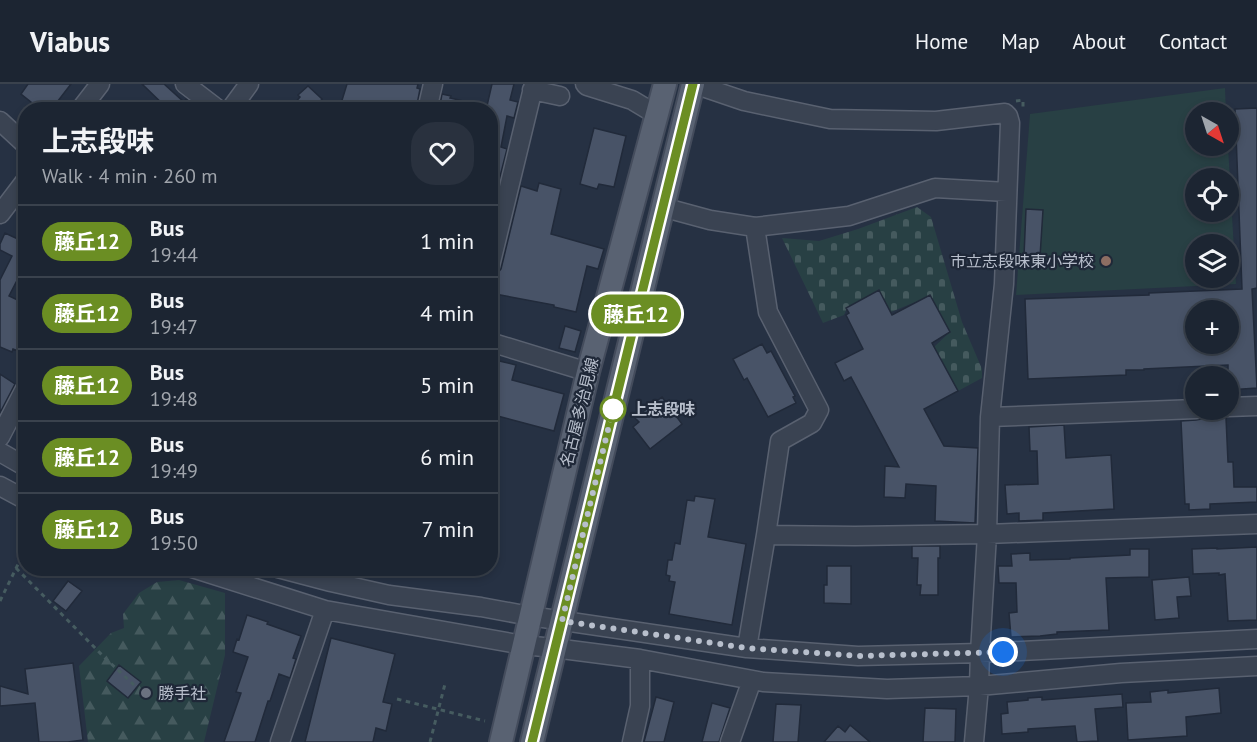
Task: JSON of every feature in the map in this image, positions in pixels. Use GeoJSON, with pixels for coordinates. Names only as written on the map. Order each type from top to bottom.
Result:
{"type":"FeatureCollection","features":[{"type":"Feature","properties":{"kind":"main road","name":"名古屋多治見線"},"geometry":{"type":"LineString","coordinates":[[501,742],[588,372],[665,84]]}},
{"type":"Feature","properties":{"kind":"main road","name":"名古屋多治見線"},"geometry":{"type":"LineString","coordinates":[[532,742],[693,84]]}},
{"type":"Feature","properties":{"kind":"street"},"geometry":{"type":"LineString","coordinates":[[86,102],[100,84]]}},
{"type":"Feature","properties":{"kind":"street"},"geometry":{"type":"LineString","coordinates":[[185,84],[209,102]]}},
{"type":"Feature","properties":{"kind":"street"},"geometry":{"type":"LineString","coordinates":[[236,102],[249,84]]}},
{"type":"Feature","properties":{"kind":"street"},"geometry":{"type":"LineString","coordinates":[[429,102],[433,84]]}},
{"type":"Feature","properties":{"kind":"street"},"geometry":{"type":"LineString","coordinates":[[585,84],[632,100],[657,115]]}},
{"type":"Feature","properties":{"kind":"street"},"geometry":{"type":"LineString","coordinates":[[693,84],[744,100],[830,119],[936,121],[1005,113],[1008,116],[1010,123],[1004,284],[990,417],[987,534],[974,742]]}},
{"type":"Feature","properties":{"kind":"street"},"geometry":{"type":"LineString","coordinates":[[498,233],[533,87],[560,96]]}},
{"type":"Feature","properties":{"kind":"street"},"geometry":{"type":"LineString","coordinates":[[0,121],[18,138]]}},
{"type":"Feature","properties":{"kind":"street"},"geometry":{"type":"LineString","coordinates":[[662,207],[710,220],[755,226],[849,216],[935,188],[1007,192]]}},
{"type":"Feature","properties":{"kind":"street"},"geometry":{"type":"LineString","coordinates":[[0,214],[18,190]]}},
{"type":"Feature","properties":{"kind":"street"},"geometry":{"type":"LineString","coordinates":[[747,648],[780,441],[812,423],[819,410],[768,312],[755,226]]}},
{"type":"Feature","properties":{"kind":"street"},"geometry":{"type":"LineString","coordinates":[[498,344],[588,372]]}},
{"type":"Feature","properties":{"kind":"street"},"geometry":{"type":"LineString","coordinates":[[0,437],[18,402]]}},
{"type":"Feature","properties":{"kind":"street"},"geometry":{"type":"LineString","coordinates":[[1239,407],[1257,406]]}},
{"type":"Feature","properties":{"kind":"street"},"geometry":{"type":"LineString","coordinates":[[990,417],[1185,409]]}},
{"type":"Feature","properties":{"kind":"street"},"geometry":{"type":"LineString","coordinates":[[0,452],[18,462]]}},
{"type":"Feature","properties":{"kind":"street"},"geometry":{"type":"LineString","coordinates":[[0,486],[18,496]]}},
{"type":"Feature","properties":{"kind":"street"},"geometry":{"type":"LineString","coordinates":[[766,535],[987,534],[1257,524]]}},
{"type":"Feature","properties":{"kind":"street"},"geometry":{"type":"LineString","coordinates":[[217,576],[325,610],[523,645],[640,659],[763,682],[887,689],[979,686],[1121,673],[1257,666]]}},
{"type":"Feature","properties":{"kind":"street"},"geometry":{"type":"LineString","coordinates":[[335,576],[389,595],[747,648],[858,656],[980,653],[1257,639]]}},
{"type":"Feature","properties":{"kind":"street"},"geometry":{"type":"LineString","coordinates":[[280,742],[325,610]]}},
{"type":"Feature","properties":{"kind":"street"},"geometry":{"type":"LineString","coordinates":[[632,742],[640,706],[640,659]]}},
{"type":"Feature","properties":{"kind":"street"},"geometry":{"type":"LineString","coordinates":[[730,742],[752,680]]}},
{"type":"Feature","properties":{"kind":"path"},"geometry":{"type":"LineString","coordinates":[[1013,101],[1023,100],[1022,112]]}},
{"type":"Feature","properties":{"kind":"path"},"geometry":{"type":"LineString","coordinates":[[0,601],[18,564]]}},
{"type":"Feature","properties":{"kind":"path"},"geometry":{"type":"LineString","coordinates":[[24,576],[134,685]]}},
{"type":"Feature","properties":{"kind":"path"},"geometry":{"type":"LineString","coordinates":[[430,742],[445,684]]}},
{"type":"Feature","properties":{"kind":"path"},"geometry":{"type":"LineString","coordinates":[[397,699],[490,722]]}},
{"type":"Feature","properties":{"kind":"green space"},"geometry":{"type":"Polygon","coordinates":[[[1225,88],[1226,102],[1185,102],[1185,156],[1229,156],[1229,168],[1185,168],[1185,222],[1232,222],[1233,234],[1185,234],[1185,287],[1016,295],[1030,114],[1225,88]]]}},
{"type":"Feature","properties":{"kind":"green space"},"geometry":{"type":"Polygon","coordinates":[[[917,207],[931,217],[962,322],[982,369],[982,378],[958,391],[934,347],[950,332],[930,296],[891,312],[879,290],[847,308],[844,315],[823,323],[782,238],[819,241],[917,207]]]}},
{"type":"Feature","properties":{"kind":"green space"},"geometry":{"type":"Polygon","coordinates":[[[179,580],[225,593],[225,655],[204,742],[88,742],[79,666],[111,633],[124,628],[123,614],[139,593],[157,582],[179,580]]]}},
{"type":"Feature","properties":{"kind":"building"},"geometry":{"type":"Polygon","coordinates":[[[28,84],[71,84],[57,102],[31,102],[21,94],[28,84]]]}},
{"type":"Feature","properties":{"kind":"building"},"geometry":{"type":"Polygon","coordinates":[[[142,84],[164,84],[184,102],[161,102],[142,84]]]}},
{"type":"Feature","properties":{"kind":"building"},"geometry":{"type":"Polygon","coordinates":[[[347,84],[418,84],[417,88],[420,89],[418,102],[341,102],[347,84]]]}},
{"type":"Feature","properties":{"kind":"building"},"geometry":{"type":"Polygon","coordinates":[[[492,84],[514,84],[510,100],[518,102],[514,118],[507,116],[501,147],[507,149],[498,184],[498,102],[488,102],[492,84]]]}},
{"type":"Feature","properties":{"kind":"building"},"geometry":{"type":"Polygon","coordinates":[[[308,86],[322,99],[319,102],[296,102],[300,97],[298,95],[308,86]]]}},
{"type":"Feature","properties":{"kind":"building"},"geometry":{"type":"Polygon","coordinates":[[[442,94],[468,102],[440,102],[442,94]]]}},
{"type":"Feature","properties":{"kind":"building"},"geometry":{"type":"Polygon","coordinates":[[[1257,108],[1257,288],[1252,289],[1257,388],[1239,389],[1239,366],[1228,365],[1126,370],[1126,375],[1028,379],[1025,299],[1242,289],[1237,168],[1239,109],[1257,108]]]}},
{"type":"Feature","properties":{"kind":"building"},"geometry":{"type":"Polygon","coordinates":[[[594,128],[626,136],[614,187],[599,184],[597,189],[580,184],[594,128]]]}},
{"type":"Feature","properties":{"kind":"building"},"geometry":{"type":"Polygon","coordinates":[[[539,183],[561,189],[551,234],[604,249],[598,269],[587,266],[576,312],[554,307],[554,305],[498,295],[498,273],[501,269],[521,186],[537,191],[539,183]]]}},
{"type":"Feature","properties":{"kind":"building"},"geometry":{"type":"Polygon","coordinates":[[[1026,209],[1043,210],[1040,257],[1024,256],[1026,209]]]}},
{"type":"Feature","properties":{"kind":"building"},"geometry":{"type":"Polygon","coordinates":[[[5,233],[18,239],[18,279],[9,296],[18,300],[18,351],[13,349],[12,352],[0,347],[0,280],[12,256],[0,250],[5,233]]]}},
{"type":"Feature","properties":{"kind":"building"},"geometry":{"type":"Polygon","coordinates":[[[879,290],[892,315],[930,295],[950,332],[932,343],[958,391],[924,409],[944,446],[978,448],[975,523],[935,521],[936,486],[906,484],[905,498],[884,497],[885,466],[899,467],[851,377],[844,381],[835,363],[863,349],[846,315],[849,313],[846,308],[879,290]]]}},
{"type":"Feature","properties":{"kind":"building"},"geometry":{"type":"Polygon","coordinates":[[[565,326],[581,331],[575,352],[559,348],[565,326]]]}},
{"type":"Feature","properties":{"kind":"building"},"geometry":{"type":"Polygon","coordinates":[[[762,344],[767,353],[771,351],[795,396],[793,397],[796,403],[768,417],[747,378],[744,380],[733,359],[762,344]]]}},
{"type":"Feature","properties":{"kind":"building"},"geometry":{"type":"Polygon","coordinates":[[[498,361],[516,365],[512,380],[564,394],[554,431],[498,416],[498,361]]]}},
{"type":"Feature","properties":{"kind":"building"},"geometry":{"type":"Polygon","coordinates":[[[0,374],[15,384],[0,413],[0,374]]]}},
{"type":"Feature","properties":{"kind":"building"},"geometry":{"type":"Polygon","coordinates":[[[662,397],[682,424],[650,449],[633,427],[639,422],[635,418],[662,397]]]}},
{"type":"Feature","properties":{"kind":"building"},"geometry":{"type":"Polygon","coordinates":[[[1226,420],[1228,462],[1233,462],[1234,487],[1257,487],[1257,502],[1210,504],[1210,509],[1189,510],[1189,504],[1185,504],[1181,421],[1226,420]]]}},
{"type":"Feature","properties":{"kind":"building"},"geometry":{"type":"Polygon","coordinates":[[[1064,425],[1066,458],[1111,455],[1114,509],[1043,513],[1043,520],[1019,521],[1019,513],[1007,514],[1005,485],[1038,484],[1037,451],[1030,451],[1029,427],[1064,425]]]}},
{"type":"Feature","properties":{"kind":"building"},"geometry":{"type":"Polygon","coordinates":[[[695,496],[715,499],[708,537],[746,544],[732,625],[669,614],[675,582],[669,581],[670,576],[666,575],[668,560],[672,560],[675,543],[680,544],[687,500],[694,501],[695,496]]]}},
{"type":"Feature","properties":{"kind":"building"},"geometry":{"type":"Polygon","coordinates":[[[912,546],[940,546],[938,595],[920,595],[921,585],[917,585],[918,558],[912,558],[912,546]]]}},
{"type":"Feature","properties":{"kind":"building"},"geometry":{"type":"Polygon","coordinates":[[[1257,547],[1257,620],[1228,621],[1225,574],[1193,574],[1192,549],[1257,547]]]}},
{"type":"Feature","properties":{"kind":"building"},"geometry":{"type":"Polygon","coordinates":[[[1130,549],[1149,549],[1149,577],[1106,578],[1109,630],[1011,637],[1009,613],[1017,612],[1016,583],[999,583],[998,566],[1012,566],[1011,554],[1030,553],[1030,560],[1070,559],[1130,555],[1130,549]]]}},
{"type":"Feature","properties":{"kind":"building"},"geometry":{"type":"Polygon","coordinates":[[[827,566],[851,566],[851,604],[824,603],[827,566]]]}},
{"type":"Feature","properties":{"kind":"building"},"geometry":{"type":"Polygon","coordinates":[[[1189,577],[1191,596],[1177,597],[1179,618],[1155,620],[1152,580],[1189,577]]]}},
{"type":"Feature","properties":{"kind":"building"},"geometry":{"type":"Polygon","coordinates":[[[68,581],[82,591],[66,611],[53,601],[68,581]]]}},
{"type":"Feature","properties":{"kind":"building"},"geometry":{"type":"Polygon","coordinates":[[[247,615],[301,636],[293,658],[296,659],[290,678],[279,674],[255,742],[224,742],[241,693],[236,692],[248,657],[233,652],[247,615]]]}},
{"type":"Feature","properties":{"kind":"building"},"geometry":{"type":"Polygon","coordinates":[[[331,638],[395,654],[383,702],[392,704],[386,731],[376,728],[373,742],[305,742],[331,638]]]}},
{"type":"Feature","properties":{"kind":"building"},"geometry":{"type":"Polygon","coordinates":[[[73,663],[83,740],[39,742],[35,703],[0,706],[0,686],[28,694],[25,669],[73,663]]]}},
{"type":"Feature","properties":{"kind":"building"},"geometry":{"type":"Polygon","coordinates":[[[119,665],[141,682],[128,698],[107,681],[119,665]]]}},
{"type":"Feature","properties":{"kind":"building"},"geometry":{"type":"Polygon","coordinates":[[[1219,688],[1221,713],[1186,717],[1187,736],[1128,740],[1126,703],[1151,702],[1150,692],[1168,690],[1168,693],[1219,688]]]}},
{"type":"Feature","properties":{"kind":"building"},"geometry":{"type":"Polygon","coordinates":[[[1122,694],[1123,707],[1095,709],[1098,741],[1077,742],[1075,726],[1028,729],[1028,732],[1002,734],[1001,714],[1008,713],[1007,702],[1042,697],[1042,700],[1122,694]]]}},
{"type":"Feature","properties":{"kind":"building"},"geometry":{"type":"Polygon","coordinates":[[[656,697],[674,702],[664,742],[644,742],[656,697]]]}},
{"type":"Feature","properties":{"kind":"building"},"geometry":{"type":"Polygon","coordinates":[[[712,703],[730,708],[719,742],[702,742],[712,703]]]}},
{"type":"Feature","properties":{"kind":"building"},"geometry":{"type":"Polygon","coordinates":[[[776,704],[801,705],[798,742],[773,742],[776,704]]]}},
{"type":"Feature","properties":{"kind":"building"},"geometry":{"type":"Polygon","coordinates":[[[925,708],[956,709],[955,742],[923,742],[925,708]]]}},
{"type":"Feature","properties":{"kind":"building"},"geometry":{"type":"Polygon","coordinates":[[[850,725],[870,742],[824,742],[838,726],[845,732],[850,725]]]}},
{"type":"Feature","properties":{"kind":"bus line","name":"藤丘12"},"geometry":{"type":"LineString","coordinates":[[532,742],[693,84]]}},
{"type":"Feature","properties":{"kind":"place","name":"市立志段味東小学校"},"geometry":{"type":"Point","coordinates":[1106,261]}},
{"type":"Feature","properties":{"kind":"place","name":"上志段味"},"geometry":{"type":"Point","coordinates":[613,409]}},
{"type":"Feature","properties":{"kind":"place","name":"勝手社"},"geometry":{"type":"Point","coordinates":[146,693]}},
{"type":"Feature","properties":{"kind":"route"},"geometry":{"type":"LineString","coordinates":[[613,409],[562,621],[747,648],[858,656],[1003,652]]}}]}
